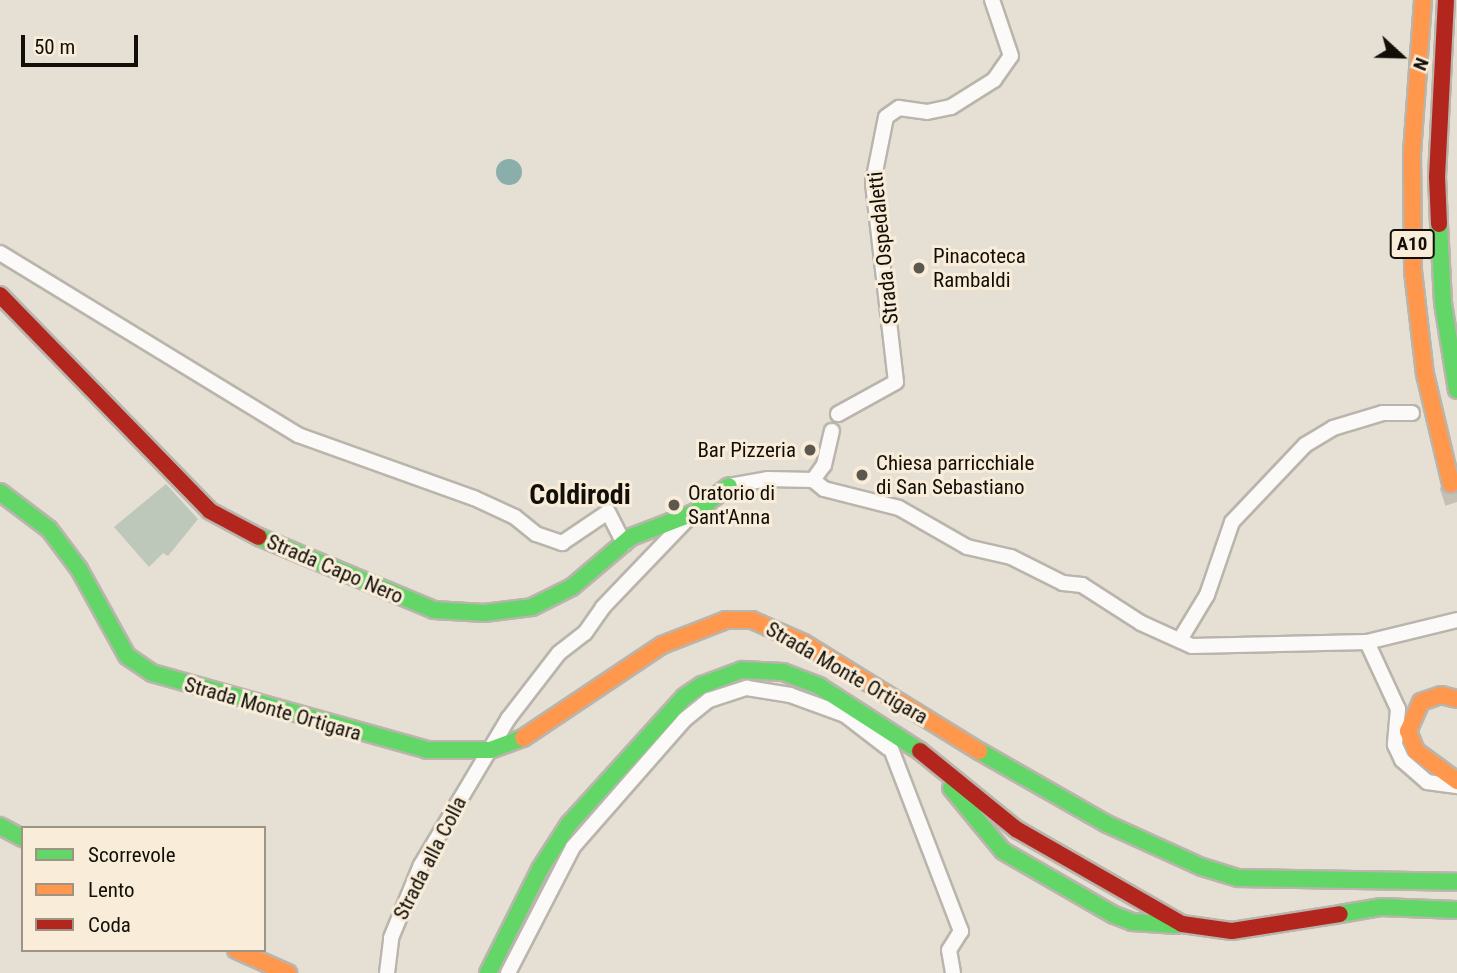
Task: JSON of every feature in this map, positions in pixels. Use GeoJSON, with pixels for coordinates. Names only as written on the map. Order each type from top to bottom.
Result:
{"type":"FeatureCollection","features":[{"type":"Feature","properties":{"kind":"main road","name":"A10"},"geometry":{"type":"LineString","coordinates":[[1423,0],[1412,152],[1413,271],[1425,374],[1451,484]]}},
{"type":"Feature","properties":{"kind":"main road","name":"A10"},"geometry":{"type":"LineString","coordinates":[[1446,0],[1437,177],[1443,303],[1457,390]]}},
{"type":"Feature","properties":{"kind":"main road","name":"Strada Capo Nero"},"geometry":{"type":"LineString","coordinates":[[0,295],[193,498],[272,544],[335,572],[434,610],[484,613],[532,607],[572,587],[624,544],[694,513],[729,486]]}},
{"type":"Feature","properties":{"kind":"main road","name":"Strada Monte Ortigara"},"geometry":{"type":"LineString","coordinates":[[0,492],[49,529],[79,569],[127,656],[152,673],[427,751],[490,750],[533,735],[662,645],[726,620],[772,625],[1107,824],[1202,867],[1238,878],[1457,882]]}},
{"type":"Feature","properties":{"kind":"main road"},"geometry":{"type":"LineString","coordinates":[[488,973],[540,869],[569,824],[684,697],[702,685],[743,670],[802,678],[884,724],[1016,829],[1182,925]]}},
{"type":"Feature","properties":{"kind":"main road"},"geometry":{"type":"LineString","coordinates":[[1457,699],[1441,695],[1421,702],[1408,731],[1416,751],[1457,783]]}},
{"type":"Feature","properties":{"kind":"main road"},"geometry":{"type":"LineString","coordinates":[[933,761],[977,825],[1003,851],[1114,915],[1150,925],[1182,925],[1232,931],[1381,907],[1457,910]]}},
{"type":"Feature","properties":{"kind":"main road"},"geometry":{"type":"LineString","coordinates":[[0,826],[21,837]]}},
{"type":"Feature","properties":{"kind":"main road"},"geometry":{"type":"LineString","coordinates":[[1413,907],[1457,920]]}},
{"type":"Feature","properties":{"kind":"main road"},"geometry":{"type":"LineString","coordinates":[[241,952],[288,973]]}},
{"type":"Feature","properties":{"kind":"street","name":"Strada Ospedaletti"},"geometry":{"type":"LineString","coordinates":[[838,414],[896,379],[873,165],[886,117],[892,110],[951,107],[981,91],[1007,67],[1010,46],[992,0]]}},
{"type":"Feature","properties":{"kind":"street"},"geometry":{"type":"LineString","coordinates":[[0,253],[298,435],[474,498],[555,541],[576,537],[608,512],[624,544]]}},
{"type":"Feature","properties":{"kind":"street"},"geometry":{"type":"LineString","coordinates":[[1181,638],[1207,596],[1232,522],[1305,445],[1333,428],[1383,413],[1412,413]]}},
{"type":"Feature","properties":{"kind":"street"},"geometry":{"type":"LineString","coordinates":[[813,480],[824,465],[832,431]]}},
{"type":"Feature","properties":{"kind":"street"},"geometry":{"type":"LineString","coordinates":[[729,486],[767,479],[813,480],[824,489],[899,508],[967,547],[1012,557],[1063,583],[1082,585],[1141,623],[1181,638],[1192,646],[1206,648],[1297,640],[1367,642],[1457,620]]}},
{"type":"Feature","properties":{"kind":"street","name":"Strada alla Colla"},"geometry":{"type":"LineString","coordinates":[[387,973],[391,938],[422,865],[490,750],[559,653],[585,633],[603,607],[694,513]]}},
{"type":"Feature","properties":{"kind":"street"},"geometry":{"type":"LineString","coordinates":[[1367,642],[1398,709],[1395,745],[1402,760],[1427,782],[1457,783]]}},
{"type":"Feature","properties":{"kind":"street"},"geometry":{"type":"LineString","coordinates":[[508,973],[573,847],[684,720],[709,700],[747,688],[790,695],[845,715],[888,742],[915,803],[961,931],[949,950],[953,973]]}},
{"type":"Feature","properties":{"kind":"street"},"geometry":{"type":"LineString","coordinates":[[878,690],[898,710]]}},
{"type":"Feature","properties":{"kind":"green space"},"geometry":{"type":"Polygon","coordinates":[[[166,484],[198,519],[168,556],[163,553],[149,567],[114,527],[166,484]]]}},
{"type":"Feature","properties":{"kind":"water"},"geometry":{"type":"Polygon","coordinates":[[[509,159],[518,163],[522,172],[518,181],[509,185],[500,181],[496,172],[500,163],[509,159]]]}},
{"type":"Feature","properties":{"kind":"tunnel"},"geometry":{"type":"LineString","coordinates":[[1451,484],[1457,502]]}},
{"type":"Feature","properties":{"kind":"traffic: fast"},"geometry":{"type":"LineString","coordinates":[[1439,224],[1443,303],[1457,390]]}},
{"type":"Feature","properties":{"kind":"traffic: fast"},"geometry":{"type":"LineString","coordinates":[[259,537],[434,610],[484,613],[532,607],[572,587],[631,537],[694,513],[729,486]]}},
{"type":"Feature","properties":{"kind":"traffic: fast"},"geometry":{"type":"LineString","coordinates":[[0,492],[49,529],[79,569],[127,656],[152,673],[427,750],[490,750],[523,738]]}},
{"type":"Feature","properties":{"kind":"traffic: fast"},"geometry":{"type":"LineString","coordinates":[[488,973],[540,869],[569,824],[684,697],[702,685],[742,670],[783,672],[819,686],[920,751]]}},
{"type":"Feature","properties":{"kind":"traffic: fast"},"geometry":{"type":"LineString","coordinates":[[979,751],[1107,824],[1202,867],[1238,878],[1457,882]]}},
{"type":"Feature","properties":{"kind":"traffic: fast"},"geometry":{"type":"LineString","coordinates":[[951,788],[1003,851],[1114,915],[1132,922],[1177,925]]}},
{"type":"Feature","properties":{"kind":"traffic: fast"},"geometry":{"type":"LineString","coordinates":[[0,826],[21,837]]}},
{"type":"Feature","properties":{"kind":"traffic: fast"},"geometry":{"type":"LineString","coordinates":[[1340,914],[1381,907],[1457,910]]}},
{"type":"Feature","properties":{"kind":"traffic: slow"},"geometry":{"type":"LineString","coordinates":[[1423,0],[1412,152],[1413,271],[1425,374],[1451,484]]}},
{"type":"Feature","properties":{"kind":"traffic: slow"},"geometry":{"type":"LineString","coordinates":[[523,738],[662,645],[726,620],[752,620],[804,643],[979,751]]}},
{"type":"Feature","properties":{"kind":"traffic: slow"},"geometry":{"type":"LineString","coordinates":[[1457,699],[1441,695],[1421,702],[1408,731],[1416,751],[1457,781]]}},
{"type":"Feature","properties":{"kind":"traffic: slow"},"geometry":{"type":"LineString","coordinates":[[241,952],[288,973]]}},
{"type":"Feature","properties":{"kind":"traffic: jam"},"geometry":{"type":"LineString","coordinates":[[1439,224],[1437,177],[1446,0]]}},
{"type":"Feature","properties":{"kind":"traffic: jam"},"geometry":{"type":"LineString","coordinates":[[0,295],[210,511],[259,537]]}},
{"type":"Feature","properties":{"kind":"traffic: jam"},"geometry":{"type":"LineString","coordinates":[[920,751],[1016,829],[1182,924],[1232,931],[1340,914]]}},
{"type":"Feature","properties":{"kind":"place","name":"Pinacoteca Rambaldi"},"geometry":{"type":"Point","coordinates":[919,268]}},
{"type":"Feature","properties":{"kind":"place","name":"Bar Pizzeria"},"geometry":{"type":"Point","coordinates":[810,450]}},
{"type":"Feature","properties":{"kind":"place","name":"Chiesa parricchiale di San Sebastiano"},"geometry":{"type":"Point","coordinates":[862,475]}},
{"type":"Feature","properties":{"kind":"place","name":"Oratorio di Sant'Anna"},"geometry":{"type":"Point","coordinates":[674,505]}},
{"type":"Feature","properties":{"kind":"district","name":"Coldirodi"},"geometry":{"type":"Point","coordinates":[580,495]}}]}
